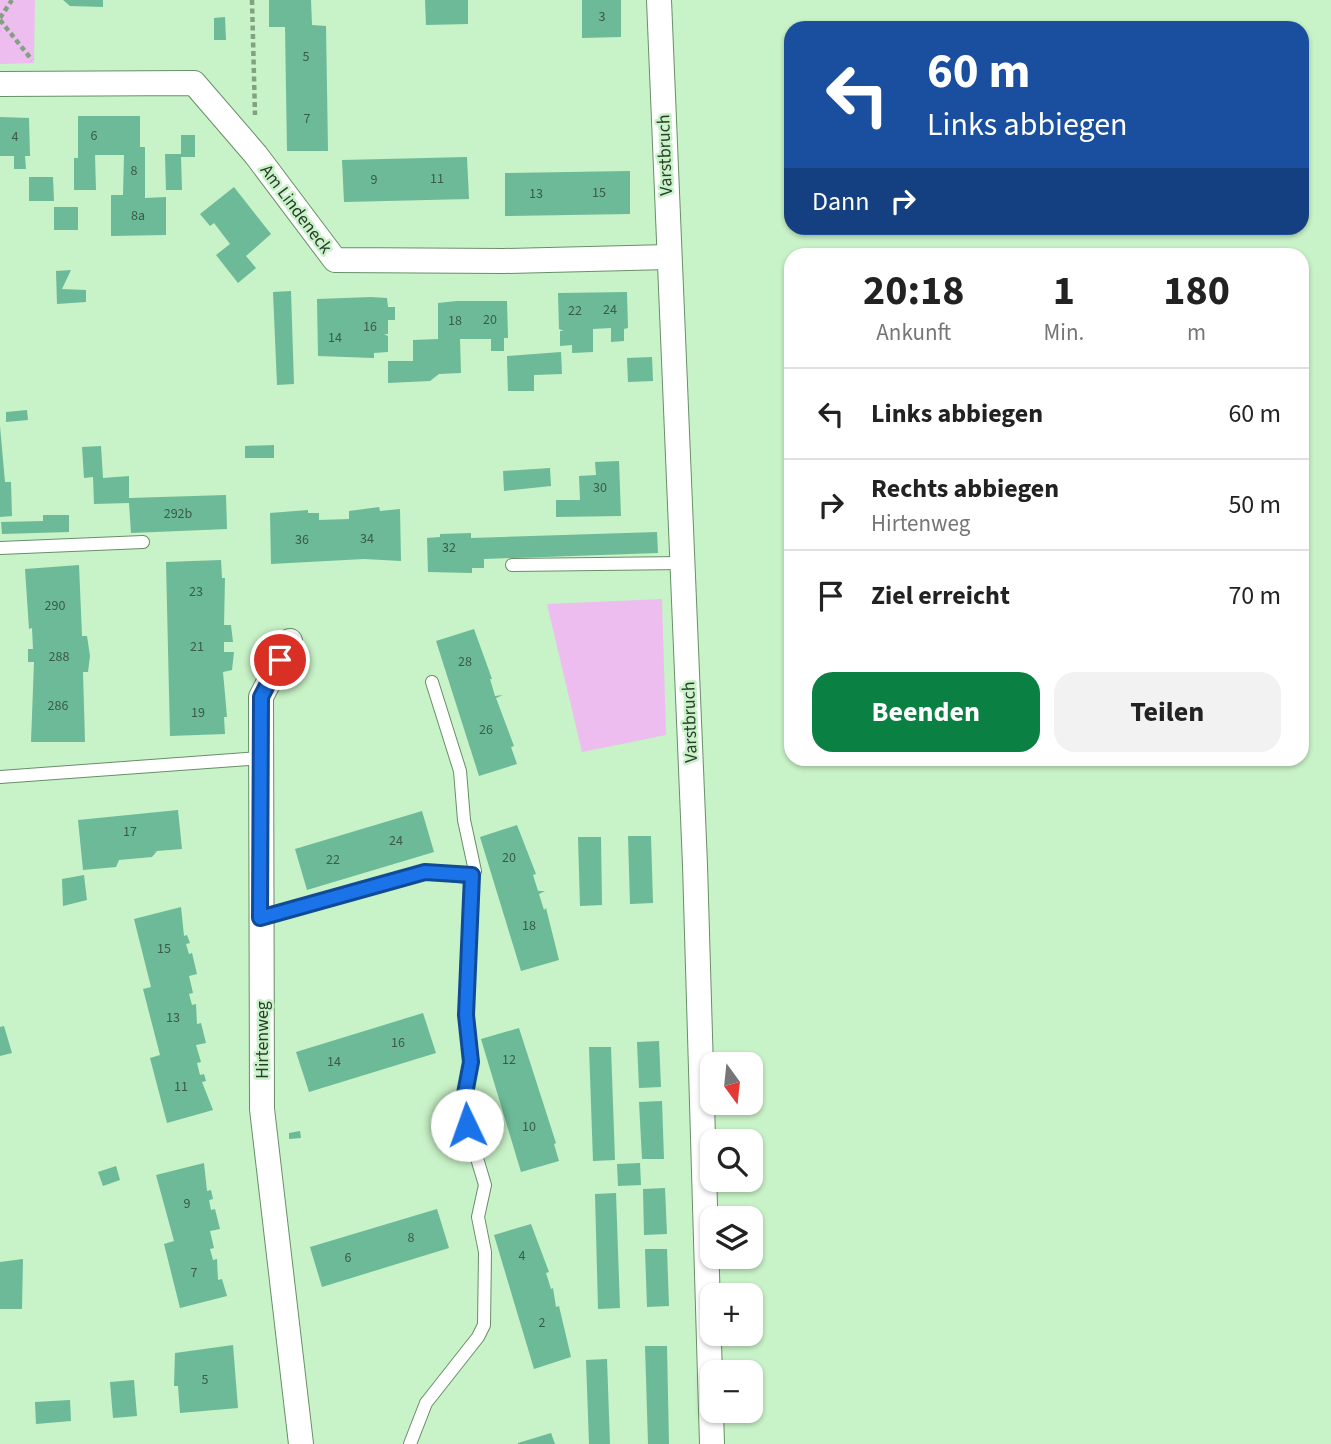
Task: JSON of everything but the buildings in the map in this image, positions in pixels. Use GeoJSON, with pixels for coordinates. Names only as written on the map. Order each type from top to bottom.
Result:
{"type":"FeatureCollection","features":[{"type":"Feature","properties":{"kind":"street","name":"Varstbruch"},"geometry":{"type":"LineString","coordinates":[[659,0],[684,563],[702,1056],[712,1444]]}},
{"type":"Feature","properties":{"kind":"street","name":"Am Lindeneck"},"geometry":{"type":"LineString","coordinates":[[0,84],[194,83],[256,155],[335,260],[504,261],[669,257]]}},
{"type":"Feature","properties":{"kind":"street","name":"Hirtenweg"},"geometry":{"type":"LineString","coordinates":[[290,641],[261,697],[262,1109],[302,1444]]}},
{"type":"Feature","properties":{"kind":"lane"},"geometry":{"type":"LineString","coordinates":[[0,548],[143,542]]}},
{"type":"Feature","properties":{"kind":"lane"},"geometry":{"type":"LineString","coordinates":[[512,565],[684,563]]}},
{"type":"Feature","properties":{"kind":"lane"},"geometry":{"type":"LineString","coordinates":[[410,1444],[426,1403],[478,1337],[484,1325],[485,1252],[478,1216],[485,1185],[467,1125],[464,1099],[471,1062],[466,1015],[472,875],[475,871],[464,820],[462,781],[432,681]]}},
{"type":"Feature","properties":{"kind":"lane"},"geometry":{"type":"LineString","coordinates":[[0,777],[261,758]]}},
{"type":"Feature","properties":{"kind":"lane"},"geometry":{"type":"LineString","coordinates":[[260,918],[425,872],[472,875]]}},
{"type":"Feature","properties":{"kind":"path"},"geometry":{"type":"LineString","coordinates":[[12,0],[0,19],[51,84]]}},
{"type":"Feature","properties":{"kind":"path"},"geometry":{"type":"LineString","coordinates":[[252,0],[256,155]]}},
{"type":"Feature","properties":{"kind":"shaded area"},"geometry":{"type":"Polygon","coordinates":[[[0,0],[35,0],[34,63],[0,64],[0,0]]]}},
{"type":"Feature","properties":{"kind":"shaded area"},"geometry":{"type":"Polygon","coordinates":[[[662,599],[666,735],[582,752],[547,604],[662,599]]]}},
{"type":"Feature","properties":{"kind":"route"},"geometry":{"type":"LineString","coordinates":[[280,660],[261,697],[260,918],[425,872],[466,877],[472,875],[469,997],[466,1015],[471,1062],[464,1099],[467,1125]]}}]}
